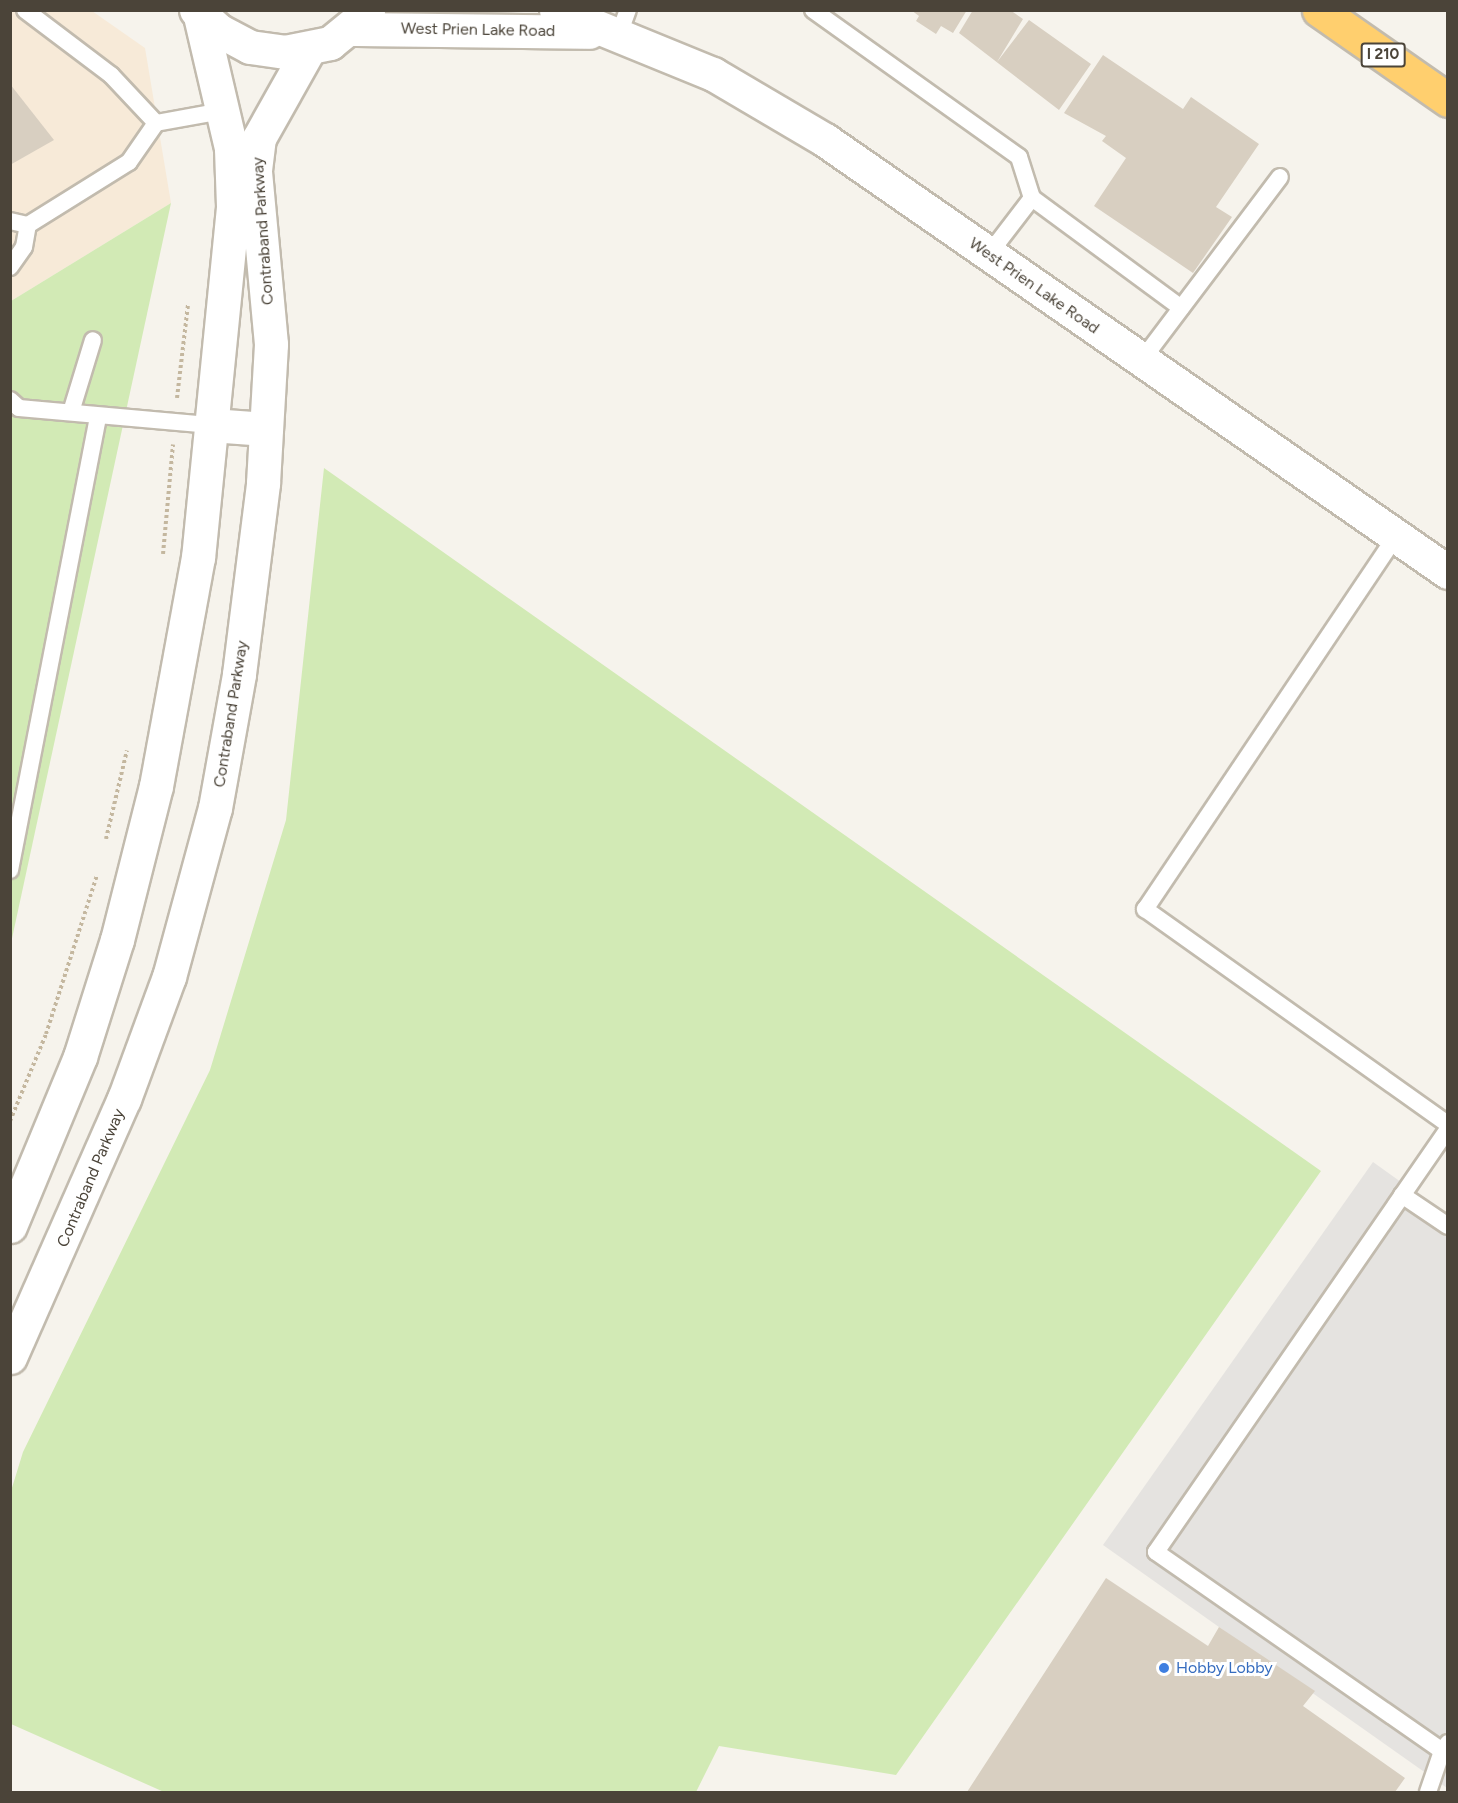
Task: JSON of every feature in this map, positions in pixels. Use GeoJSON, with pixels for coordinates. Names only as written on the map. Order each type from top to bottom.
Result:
{"type":"FeatureCollection","features":[{"type":"Feature","properties":{"kind":"highway","name":"I 210"},"geometry":{"type":"LineString","coordinates":[[1319,10],[1448,100]]}},
{"type":"Feature","properties":{"kind":"street","name":"West Prien Lake Road"},"geometry":{"type":"LineString","coordinates":[[555,10],[617,27],[712,74],[766,104],[989,254],[1448,572]]}},
{"type":"Feature","properties":{"kind":"street","name":"West Prien Lake Road"},"geometry":{"type":"LineString","coordinates":[[198,13],[250,46],[309,49],[361,20],[617,27]]}},
{"type":"Feature","properties":{"kind":"street","name":"Contraband Parkway"},"geometry":{"type":"LineString","coordinates":[[10,1226],[80,1057],[156,786],[198,558],[233,206],[222,111],[198,13]]}},
{"type":"Feature","properties":{"kind":"street","name":"Contraband Parkway"},"geometry":{"type":"LineString","coordinates":[[10,1357],[124,1099],[172,965],[215,808],[239,674],[266,429],[271,344],[255,170],[259,138],[309,49]]}},
{"type":"Feature","properties":{"kind":"street"},"geometry":{"type":"LineString","coordinates":[[211,425],[266,429]]}},
{"type":"Feature","properties":{"kind":"lane"},"geometry":{"type":"LineString","coordinates":[[25,10],[111,75],[156,123]]}},
{"type":"Feature","properties":{"kind":"lane"},"geometry":{"type":"LineString","coordinates":[[813,10],[1019,157],[1032,198],[1181,308]]}},
{"type":"Feature","properties":{"kind":"lane"},"geometry":{"type":"LineString","coordinates":[[10,221],[28,225],[129,162],[156,123],[222,111]]}},
{"type":"Feature","properties":{"kind":"lane"},"geometry":{"type":"LineString","coordinates":[[1142,360],[1280,177]]}},
{"type":"Feature","properties":{"kind":"lane"},"geometry":{"type":"LineString","coordinates":[[989,254],[1032,198]]}},
{"type":"Feature","properties":{"kind":"lane"},"geometry":{"type":"LineString","coordinates":[[10,267],[24,248],[28,225]]}},
{"type":"Feature","properties":{"kind":"lane"},"geometry":{"type":"LineString","coordinates":[[71,412],[93,340]]}},
{"type":"Feature","properties":{"kind":"lane"},"geometry":{"type":"LineString","coordinates":[[13,410],[71,412],[211,425]]}},
{"type":"Feature","properties":{"kind":"lane"},"geometry":{"type":"LineString","coordinates":[[10,870],[98,416]]}},
{"type":"Feature","properties":{"kind":"lane"},"geometry":{"type":"LineString","coordinates":[[1396,536],[1144,909],[1448,1124]]}},
{"type":"Feature","properties":{"kind":"lane"},"geometry":{"type":"LineString","coordinates":[[1428,1792],[1445,1747],[1156,1552],[1448,1129]]}},
{"type":"Feature","properties":{"kind":"lane"},"geometry":{"type":"LineString","coordinates":[[1402,1195],[1448,1226]]}},
{"type":"Feature","properties":{"kind":"path"},"geometry":{"type":"LineString","coordinates":[[162,560],[174,421],[189,297]]}},
{"type":"Feature","properties":{"kind":"path"},"geometry":{"type":"LineString","coordinates":[[105,844],[129,740]]}},
{"type":"Feature","properties":{"kind":"path"},"geometry":{"type":"LineString","coordinates":[[10,1121],[46,1034],[100,867]]}},
{"type":"Feature","properties":{"kind":"shaded area"},"geometry":{"type":"Polygon","coordinates":[[[11,11],[92,11],[145,48],[171,203],[11,301],[11,11]]]}},
{"type":"Feature","properties":{"kind":"shaded area"},"geometry":{"type":"Polygon","coordinates":[[[1373,1162],[1447,1215],[1447,1788],[1103,1545],[1373,1162]]]}},
{"type":"Feature","properties":{"kind":"green space"},"geometry":{"type":"Polygon","coordinates":[[[171,203],[11,943],[11,301],[171,203]]]}},
{"type":"Feature","properties":{"kind":"green space"},"geometry":{"type":"Polygon","coordinates":[[[324,468],[1321,1171],[896,1775],[719,1746],[696,1792],[164,1792],[11,1724],[11,1491],[23,1452],[210,1070],[286,820],[324,468]]]}},
{"type":"Feature","properties":{"kind":"building"},"geometry":{"type":"Polygon","coordinates":[[[911,10],[967,10],[953,33],[941,26],[936,34],[916,21],[919,16],[911,10]]]}},
{"type":"Feature","properties":{"kind":"building"},"geometry":{"type":"Polygon","coordinates":[[[973,10],[1010,10],[1023,19],[997,62],[1029,20],[1091,64],[1059,110],[959,33],[973,10]]]}},
{"type":"Feature","properties":{"kind":"building"},"geometry":{"type":"Polygon","coordinates":[[[1103,55],[1183,109],[1191,97],[1259,144],[1216,207],[1232,217],[1193,273],[1094,206],[1126,158],[1102,141],[1106,136],[1064,113],[1103,55]]]}},
{"type":"Feature","properties":{"kind":"building"},"geometry":{"type":"Polygon","coordinates":[[[10,84],[54,140],[10,165],[10,84]]]}},
{"type":"Feature","properties":{"kind":"building","name":"Hobby Lobby"},"geometry":{"type":"Polygon","coordinates":[[[1106,1578],[1208,1646],[1219,1627],[1315,1691],[1303,1706],[1405,1778],[1395,1792],[967,1792],[1106,1578]]]}},
{"type":"Feature","properties":{"kind":"place","name":"Hobby Lobby"},"geometry":{"type":"Point","coordinates":[1164,1668]}}]}
